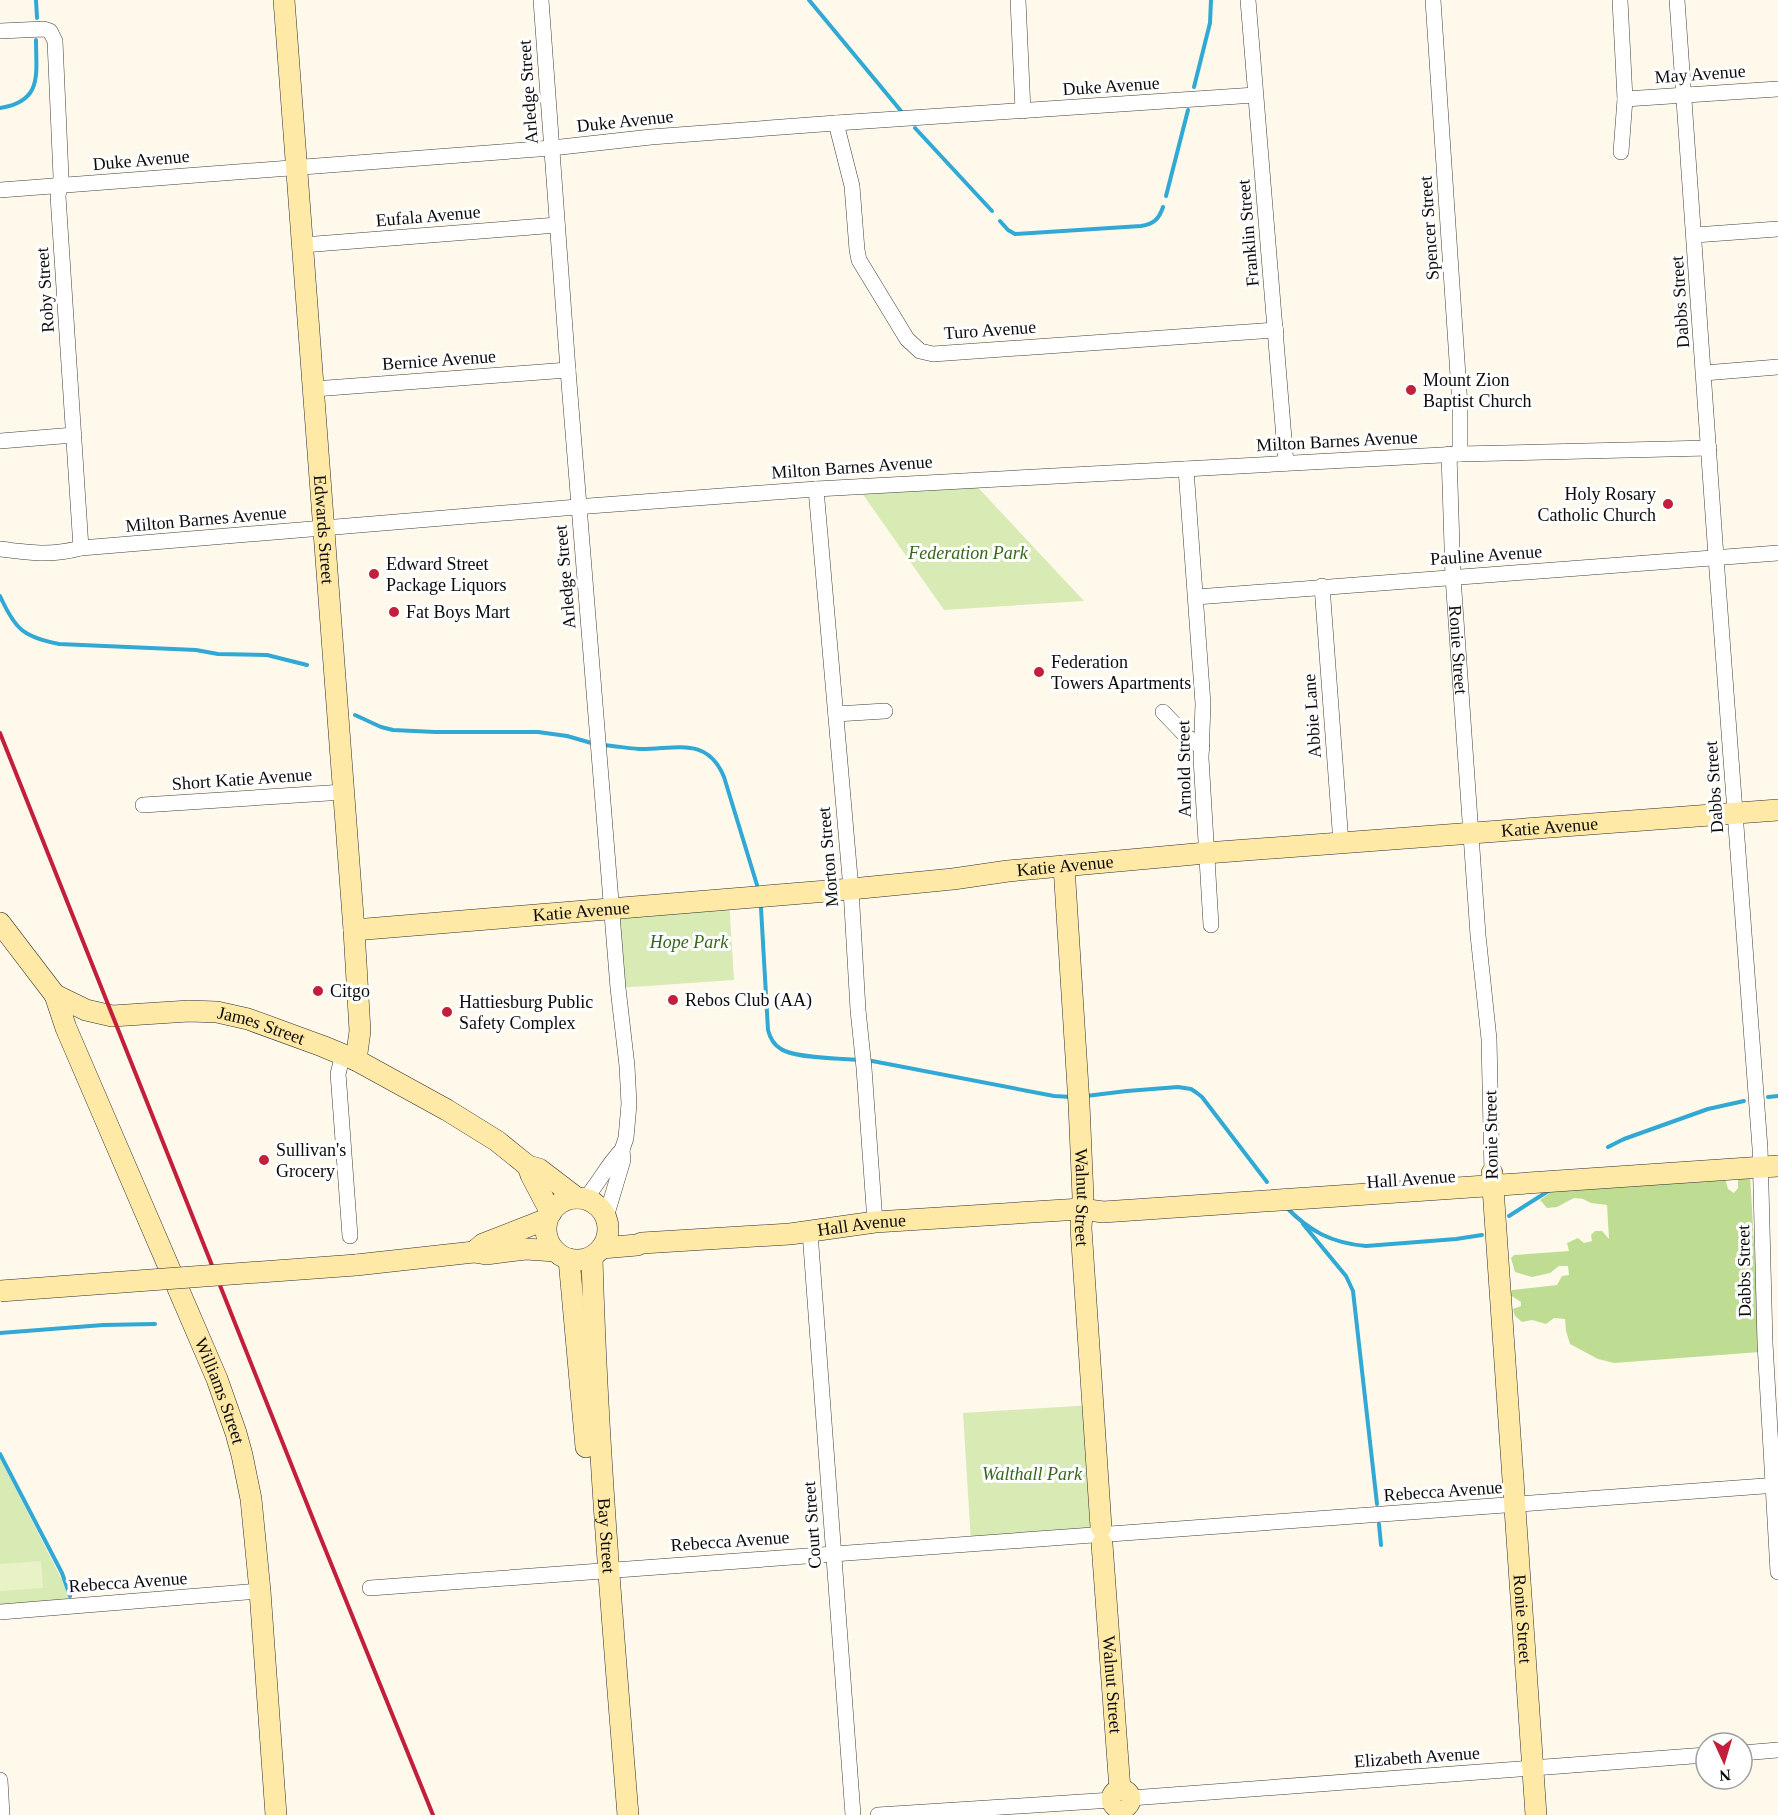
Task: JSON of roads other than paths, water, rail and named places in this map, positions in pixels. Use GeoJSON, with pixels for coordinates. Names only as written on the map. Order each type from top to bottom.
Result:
{"type":"FeatureCollection","features":[{"type":"Feature","properties":{"kind":"street","name":"Edwards Street"},"geometry":{"type":"LineString","coordinates":[[284,0],[360,1032],[350,1057],[338,1074],[350,1236]]}},
{"type":"Feature","properties":{"kind":"street","name":"Arledge Street"},"geometry":{"type":"LineString","coordinates":[[542,0],[568,370],[629,1104],[626,1138],[622,1150],[623,1160],[602,1238]]}},
{"type":"Feature","properties":{"kind":"street"},"geometry":{"type":"LineString","coordinates":[[1018,0],[1023,111]]}},
{"type":"Feature","properties":{"kind":"street","name":"Franklin Street"},"geometry":{"type":"LineString","coordinates":[[1248,0],[1286,463]]}},
{"type":"Feature","properties":{"kind":"street","name":"Spencer Street"},"geometry":{"type":"LineString","coordinates":[[1433,0],[1460,406],[1454,454]]}},
{"type":"Feature","properties":{"kind":"street"},"geometry":{"type":"LineString","coordinates":[[1620,0],[1625,99],[1621,152]]}},
{"type":"Feature","properties":{"kind":"street","name":"Dabbs Street"},"geometry":{"type":"LineString","coordinates":[[1677,0],[1736,813],[1769,1161],[1765,1343],[1775,1486],[1778,1572]]}},
{"type":"Feature","properties":{"kind":"street","name":"Roby Street"},"geometry":{"type":"LineString","coordinates":[[0,31],[35,28],[50,31],[55,41],[61,177],[58,196],[81,548]]}},
{"type":"Feature","properties":{"kind":"street","name":"May Avenue"},"geometry":{"type":"LineString","coordinates":[[1625,99],[1778,89]]}},
{"type":"Feature","properties":{"kind":"street","name":"Duke Avenue"},"geometry":{"type":"LineString","coordinates":[[0,190],[552,148],[651,137],[1255,95]]}},
{"type":"Feature","properties":{"kind":"street","name":"Turo Avenue"},"geometry":{"type":"LineString","coordinates":[[836,123],[852,186],[859,260],[907,339],[920,351],[933,354],[1276,330]]}},
{"type":"Feature","properties":{"kind":"street","name":"Eufala Avenue"},"geometry":{"type":"LineString","coordinates":[[303,245],[557,225]]}},
{"type":"Feature","properties":{"kind":"street"},"geometry":{"type":"LineString","coordinates":[[1695,235],[1778,229]]}},
{"type":"Feature","properties":{"kind":"street"},"geometry":{"type":"LineString","coordinates":[[1704,373],[1778,367]]}},
{"type":"Feature","properties":{"kind":"street","name":"Bernice Avenue"},"geometry":{"type":"LineString","coordinates":[[314,389],[568,370]]}},
{"type":"Feature","properties":{"kind":"street"},"geometry":{"type":"LineString","coordinates":[[0,441],[74,435]]}},
{"type":"Feature","properties":{"kind":"street","name":"Milton Barnes Avenue"},"geometry":{"type":"LineString","coordinates":[[0,549],[40,554],[81,548],[816,489],[1454,454],[1709,448]]}},
{"type":"Feature","properties":{"kind":"street","name":"Ronie Street"},"geometry":{"type":"LineString","coordinates":[[1454,454],[1453,577],[1478,935],[1489,1039],[1492,1179],[1536,1815]]}},
{"type":"Feature","properties":{"kind":"street","name":"Arnold Street"},"geometry":{"type":"LineString","coordinates":[[1186,469],[1203,704],[1202,748],[1211,925]]}},
{"type":"Feature","properties":{"kind":"street","name":"Morton Street"},"geometry":{"type":"LineString","coordinates":[[816,489],[851,889],[875,1222]]}},
{"type":"Feature","properties":{"kind":"street","name":"Pauline Avenue"},"geometry":{"type":"LineString","coordinates":[[1196,597],[1778,553]]}},
{"type":"Feature","properties":{"kind":"street","name":"Abbie Lane"},"geometry":{"type":"LineString","coordinates":[[1322,586],[1341,843]]}},
{"type":"Feature","properties":{"kind":"street"},"geometry":{"type":"LineString","coordinates":[[836,714],[885,711]]}},
{"type":"Feature","properties":{"kind":"street"},"geometry":{"type":"LineString","coordinates":[[1163,712],[1186,736],[1202,748]]}},
{"type":"Feature","properties":{"kind":"street","name":"Short Katie Avenue"},"geometry":{"type":"LineString","coordinates":[[143,805],[344,792]]}},
{"type":"Feature","properties":{"kind":"street","name":"Katie Avenue"},"geometry":{"type":"LineString","coordinates":[[354,930],[851,889],[1008,871],[1206,853],[1778,810]]}},
{"type":"Feature","properties":{"kind":"street","name":"Walnut Street"},"geometry":{"type":"LineString","coordinates":[[1064,866],[1083,1197],[1081,1228],[1121,1802]]}},
{"type":"Feature","properties":{"kind":"street","name":"James Street"},"geometry":{"type":"LineString","coordinates":[[1,926],[55,995],[86,1010],[112,1016],[203,1011],[230,1015],[350,1057],[447,1110],[497,1141],[528,1166],[539,1169],[581,1199]]}},
{"type":"Feature","properties":{"kind":"street","name":"Williams Street"},"geometry":{"type":"LineString","coordinates":[[55,995],[66,1028],[229,1412],[242,1455],[251,1499],[260,1591],[276,1815]]}},
{"type":"Feature","properties":{"kind":"street","name":"Arledge Street"},"geometry":{"type":"LineString","coordinates":[[581,1199],[597,1186],[622,1150]]}},
{"type":"Feature","properties":{"kind":"street","name":"Hall Avenue"},"geometry":{"type":"LineString","coordinates":[[602,1238],[638,1239],[642,1243],[810,1232],[875,1222],[1081,1209],[1102,1202],[1769,1161]]}},
{"type":"Feature","properties":{"kind":"street","name":"James Street"},"geometry":{"type":"LineString","coordinates":[[528,1166],[549,1216]]}},
{"type":"Feature","properties":{"kind":"street"},"geometry":{"type":"LineString","coordinates":[[0,1291],[356,1265],[474,1252],[486,1254],[526,1249],[562,1255],[576,1260],[602,1238],[596,1205],[581,1199],[560,1204],[549,1216],[483,1244],[474,1252]]}},
{"type":"Feature","properties":{"kind":"street"},"geometry":{"type":"LineString","coordinates":[[549,1216],[547,1238],[562,1255]]}},
{"type":"Feature","properties":{"kind":"street","name":"Court Street"},"geometry":{"type":"LineString","coordinates":[[810,1232],[853,1815]]}},
{"type":"Feature","properties":{"kind":"street","name":"Bay Street"},"geometry":{"type":"LineString","coordinates":[[602,1238],[595,1369],[602,1571],[615,1815]]}},
{"type":"Feature","properties":{"kind":"street","name":"Bay Street"},"geometry":{"type":"LineString","coordinates":[[562,1255],[602,1571],[628,1815]]}},
{"type":"Feature","properties":{"kind":"street","name":"Rebecca Avenue"},"geometry":{"type":"LineString","coordinates":[[370,1588],[1775,1486]]}},
{"type":"Feature","properties":{"kind":"street","name":"Rebecca Avenue"},"geometry":{"type":"LineString","coordinates":[[0,1612],[260,1591]]}},
{"type":"Feature","properties":{"kind":"street"},"geometry":{"type":"LineString","coordinates":[[1754,1752],[1778,1750]]}},
{"type":"Feature","properties":{"kind":"street","name":"Elizabeth Avenue"},"geometry":{"type":"LineString","coordinates":[[878,1815],[1121,1802],[1694,1756]]}},
{"type":"Feature","properties":{"kind":"street"},"geometry":{"type":"LineString","coordinates":[[0,1780],[2,1815]]}},
{"type":"Feature","properties":{"kind":"waterway"},"geometry":{"type":"LineString","coordinates":[[36,0],[37,18]]}},
{"type":"Feature","properties":{"kind":"waterway"},"geometry":{"type":"LineString","coordinates":[[809,0],[901,111]]}},
{"type":"Feature","properties":{"kind":"waterway"},"geometry":{"type":"LineString","coordinates":[[1194,87],[1210,23],[1211,0]]}},
{"type":"Feature","properties":{"kind":"waterway"},"geometry":{"type":"LineString","coordinates":[[0,108],[14,105],[30,93],[36,75],[36,40]]}},
{"type":"Feature","properties":{"kind":"waterway"},"geometry":{"type":"LineString","coordinates":[[1166,196],[1188,110]]}},
{"type":"Feature","properties":{"kind":"waterway"},"geometry":{"type":"LineString","coordinates":[[915,128],[992,211]]}},
{"type":"Feature","properties":{"kind":"waterway"},"geometry":{"type":"LineString","coordinates":[[1000,221],[1015,234],[1141,226],[1155,220],[1163,207]]}},
{"type":"Feature","properties":{"kind":"waterway"},"geometry":{"type":"LineString","coordinates":[[0,596],[10,616],[22,630],[37,638],[59,644],[267,655],[307,665]]}},
{"type":"Feature","properties":{"kind":"waterway"},"geometry":{"type":"LineString","coordinates":[[355,715],[393,730],[538,732],[567,736],[595,744]]}},
{"type":"Feature","properties":{"kind":"waterway"},"geometry":{"type":"LineString","coordinates":[[602,745],[639,749],[688,748],[708,755],[717,764],[724,777],[757,885]]}},
{"type":"Feature","properties":{"kind":"waterway"},"geometry":{"type":"LineString","coordinates":[[761,908],[768,1030],[773,1041],[781,1049],[796,1054],[819,1058],[860,1060]]}},
{"type":"Feature","properties":{"kind":"waterway"},"geometry":{"type":"LineString","coordinates":[[867,1060],[1054,1096],[1072,1097]]}},
{"type":"Feature","properties":{"kind":"waterway"},"geometry":{"type":"LineString","coordinates":[[1086,1096],[1178,1087],[1191,1089],[1202,1097],[1267,1182]]}},
{"type":"Feature","properties":{"kind":"waterway"},"geometry":{"type":"LineString","coordinates":[[1768,1097],[1778,1096]]}},
{"type":"Feature","properties":{"kind":"waterway"},"geometry":{"type":"LineString","coordinates":[[1608,1147],[1708,1109],[1744,1101]]}},
{"type":"Feature","properties":{"kind":"waterway"},"geometry":{"type":"LineString","coordinates":[[1509,1216],[1550,1190]]}},
{"type":"Feature","properties":{"kind":"waterway"},"geometry":{"type":"LineString","coordinates":[[1285,1206],[1312,1229],[1331,1239],[1366,1246],[1482,1235]]}},
{"type":"Feature","properties":{"kind":"waterway"},"geometry":{"type":"LineString","coordinates":[[1303,1224],[1346,1276],[1353,1291],[1377,1504]]}},
{"type":"Feature","properties":{"kind":"waterway"},"geometry":{"type":"LineString","coordinates":[[0,1333],[103,1325],[155,1324]]}},
{"type":"Feature","properties":{"kind":"waterway"},"geometry":{"type":"LineString","coordinates":[[0,1454],[62,1573],[70,1596]]}},
{"type":"Feature","properties":{"kind":"waterway"},"geometry":{"type":"LineString","coordinates":[[1379,1524],[1381,1545]]}},
{"type":"Feature","properties":{"kind":"railway"},"geometry":{"type":"LineString","coordinates":[[0,733],[433,1815]]}},
{"type":"Feature","properties":{"kind":"place","name":"Mount Zion Baptist Church"},"geometry":{"type":"Point","coordinates":[1411,390]}},
{"type":"Feature","properties":{"kind":"place","name":"Holy Rosary Catholic Church"},"geometry":{"type":"Point","coordinates":[1668,504]}},
{"type":"Feature","properties":{"kind":"place","name":"Edward Street Package Liquors"},"geometry":{"type":"Point","coordinates":[374,574]}},
{"type":"Feature","properties":{"kind":"place","name":"Fat Boys Mart"},"geometry":{"type":"Point","coordinates":[394,612]}},
{"type":"Feature","properties":{"kind":"place","name":"Federation Towers Apartments"},"geometry":{"type":"Point","coordinates":[1039,672]}},
{"type":"Feature","properties":{"kind":"place","name":"Citgo"},"geometry":{"type":"Point","coordinates":[318,991]}},
{"type":"Feature","properties":{"kind":"place","name":"Rebos Club (AA)"},"geometry":{"type":"Point","coordinates":[673,1000]}},
{"type":"Feature","properties":{"kind":"place","name":"Hattiesburg Public Safety Complex"},"geometry":{"type":"Point","coordinates":[447,1012]}},
{"type":"Feature","properties":{"kind":"place","name":"Sullivan's Grocery"},"geometry":{"type":"Point","coordinates":[264,1160]}},
{"type":"Feature","properties":{"kind":"park label","name":"Federation Park"},"geometry":{"type":"Point","coordinates":[968,553]}},
{"type":"Feature","properties":{"kind":"park label","name":"Hope Park"},"geometry":{"type":"Point","coordinates":[689,942]}},
{"type":"Feature","properties":{"kind":"park label","name":"Walthall Park"},"geometry":{"type":"Point","coordinates":[1032,1474]}}]}
